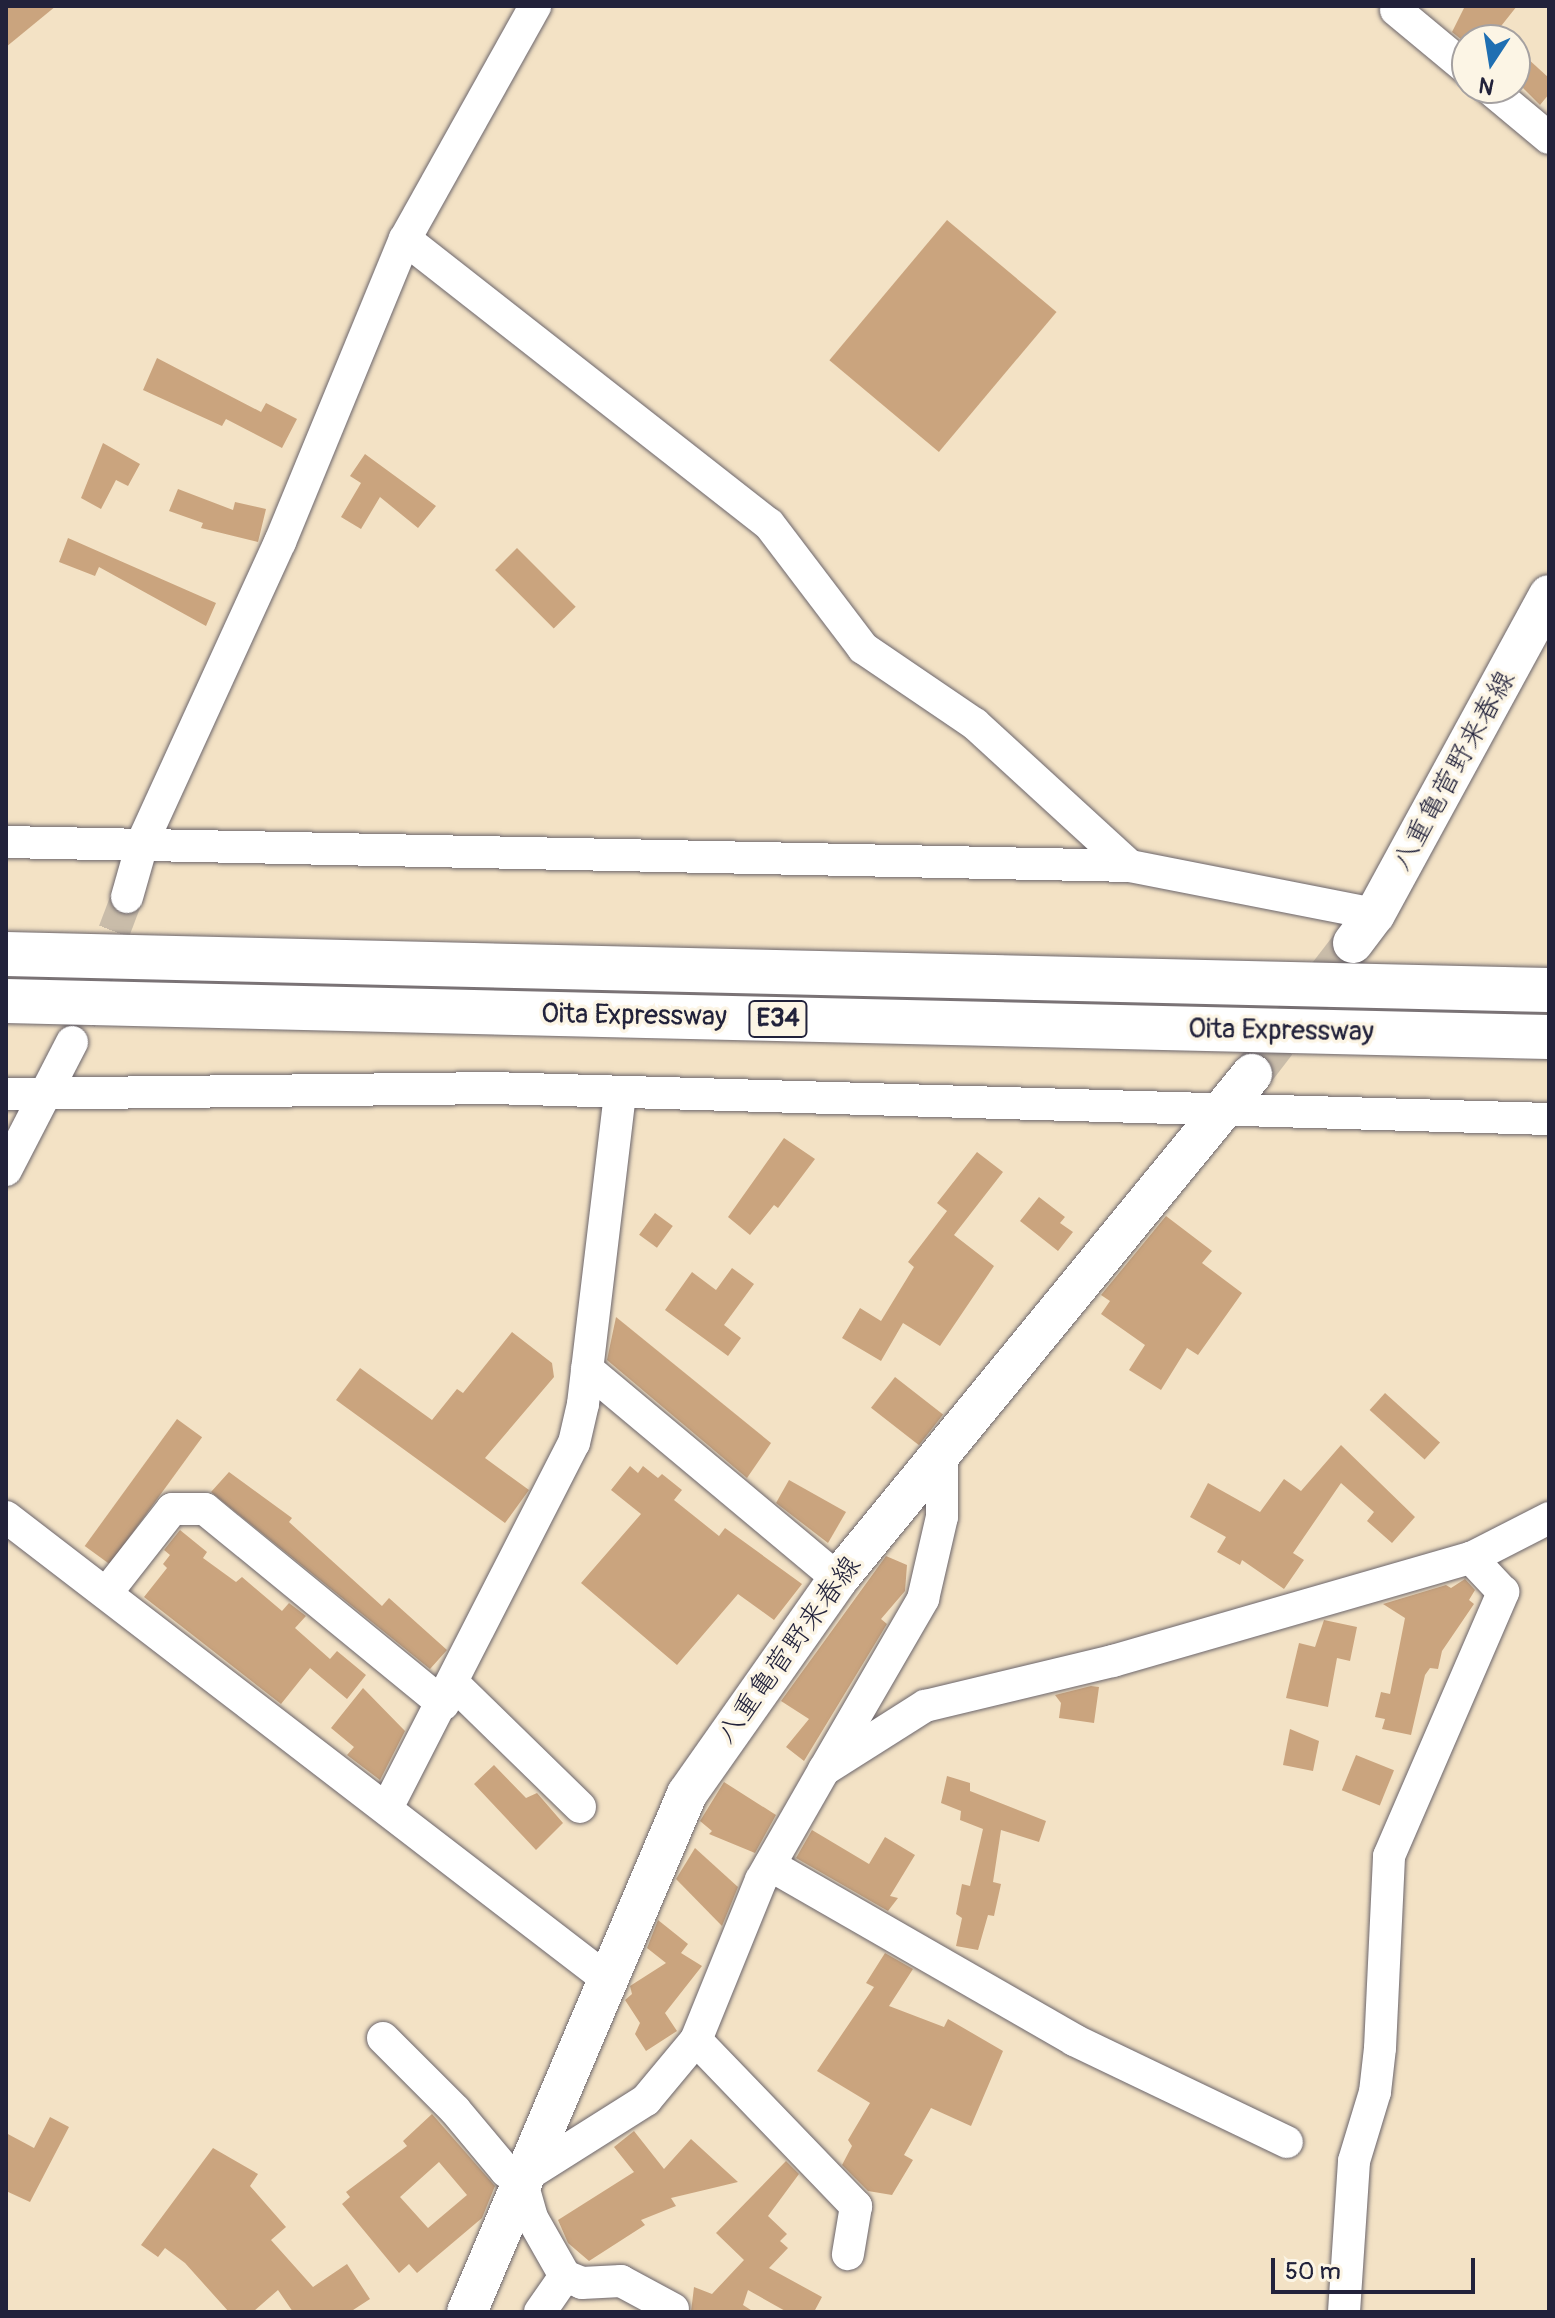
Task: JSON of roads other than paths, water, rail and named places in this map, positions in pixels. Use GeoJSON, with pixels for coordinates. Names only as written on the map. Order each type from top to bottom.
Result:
{"type":"FeatureCollection","features":[{"type":"Feature","properties":{"kind":"highway","name":"Oita Expressway"},"geometry":{"type":"LineString","coordinates":[[6,954],[1549,990]]}},
{"type":"Feature","properties":{"kind":"highway","name":"Oita Expressway"},"geometry":{"type":"LineString","coordinates":[[6,1001],[1549,1037]]}},
{"type":"Feature","properties":{"kind":"main road","name":"八重亀菅野来春線"},"geometry":{"type":"LineString","coordinates":[[1364,929],[1549,595]]}},
{"type":"Feature","properties":{"kind":"main road","name":"八重亀菅野来春線"},"geometry":{"type":"LineString","coordinates":[[467,2312],[687,1794],[838,1579],[1252,1074]]}},
{"type":"Feature","properties":{"kind":"street"},"geometry":{"type":"LineString","coordinates":[[127,897],[143,841],[280,542],[405,239],[535,6]]}},
{"type":"Feature","properties":{"kind":"street"},"geometry":{"type":"LineString","coordinates":[[1392,7],[1451,56]]}},
{"type":"Feature","properties":{"kind":"street"},"geometry":{"type":"LineString","coordinates":[[1508,104],[1549,138]]}},
{"type":"Feature","properties":{"kind":"street"},"geometry":{"type":"LineString","coordinates":[[405,239],[769,524],[863,648],[975,724],[1130,866]]}},
{"type":"Feature","properties":{"kind":"street"},"geometry":{"type":"LineString","coordinates":[[6,842],[143,841],[1130,866],[1364,929]]}},
{"type":"Feature","properties":{"kind":"street"},"geometry":{"type":"LineString","coordinates":[[6,1170],[49,1095],[72,1042]]}},
{"type":"Feature","properties":{"kind":"street"},"geometry":{"type":"LineString","coordinates":[[6,1094],[492,1088],[1549,1119]]}},
{"type":"Feature","properties":{"kind":"street"},"geometry":{"type":"LineString","coordinates":[[387,1808],[449,1694],[574,1443],[587,1369],[620,1092]]}},
{"type":"Feature","properties":{"kind":"street"},"geometry":{"type":"LineString","coordinates":[[587,1369],[838,1579]]}},
{"type":"Feature","properties":{"kind":"street"},"geometry":{"type":"LineString","coordinates":[[521,2179],[646,2100],[696,2040],[770,1865],[923,1599],[942,1517],[942,1452]]}},
{"type":"Feature","properties":{"kind":"street"},"geometry":{"type":"LineString","coordinates":[[108,1591],[172,1509],[205,1509],[449,1694],[580,1807]]}},
{"type":"Feature","properties":{"kind":"street"},"geometry":{"type":"LineString","coordinates":[[6,1517],[108,1591],[608,1980]]}},
{"type":"Feature","properties":{"kind":"street"},"geometry":{"type":"LineString","coordinates":[[824,1770],[925,1706],[1113,1661],[1471,1558],[1549,1518]]}},
{"type":"Feature","properties":{"kind":"street"},"geometry":{"type":"LineString","coordinates":[[1344,2312],[1354,2161],[1375,2092],[1380,2048],[1389,1856],[1503,1592],[1471,1558]]}},
{"type":"Feature","properties":{"kind":"street"},"geometry":{"type":"LineString","coordinates":[[770,1865],[1074,2040],[1287,2142]]}},
{"type":"Feature","properties":{"kind":"street"},"geometry":{"type":"LineString","coordinates":[[383,2038],[455,2110],[506,2171],[521,2179],[532,2218],[565,2276],[582,2283],[621,2281],[673,2309]]}},
{"type":"Feature","properties":{"kind":"street"},"geometry":{"type":"LineString","coordinates":[[696,2040],[856,2206],[848,2254]]}},
{"type":"Feature","properties":{"kind":"street"},"geometry":{"type":"LineString","coordinates":[[540,2312],[565,2276]]}},
{"type":"Feature","properties":{"kind":"tunnel"},"geometry":{"type":"LineString","coordinates":[[80,1021],[127,897]]}},
{"type":"Feature","properties":{"kind":"tunnel"},"geometry":{"type":"LineString","coordinates":[[1252,1074],[1353,943]]}}]}
